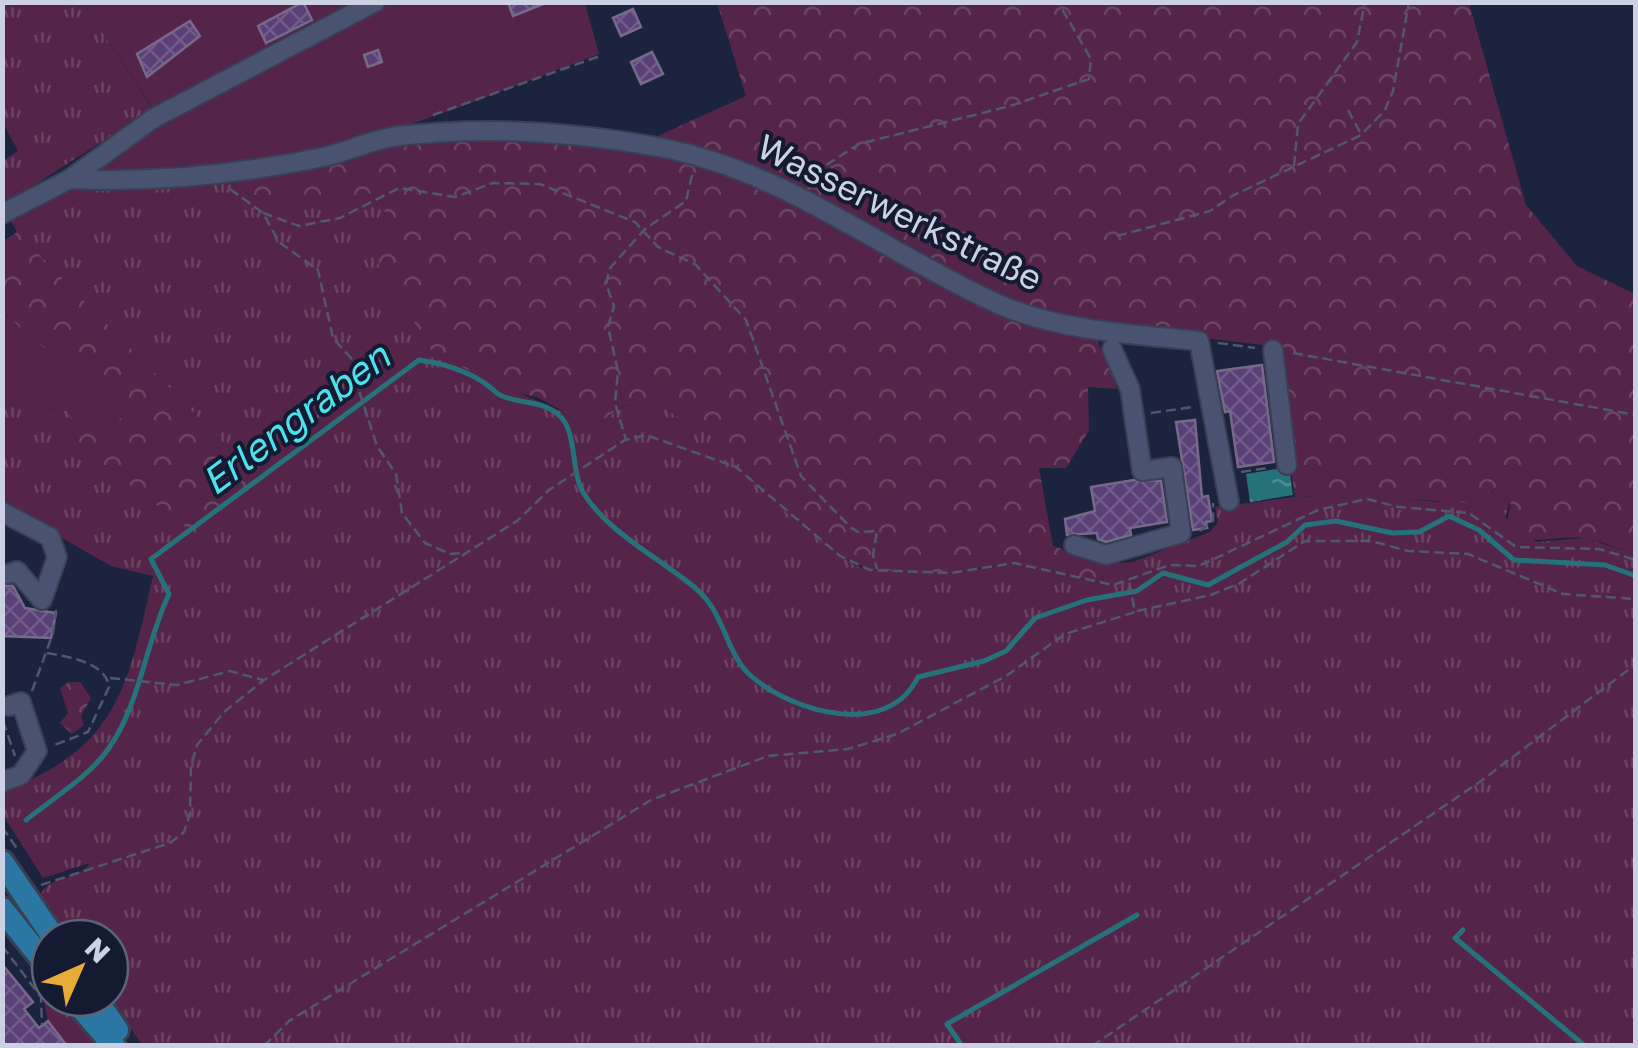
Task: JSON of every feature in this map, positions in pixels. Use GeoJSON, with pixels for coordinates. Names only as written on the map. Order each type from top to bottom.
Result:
{"type":"FeatureCollection","features":[{"type":"Feature","properties":{"kind":"main road"},"geometry":{"type":"LineString","coordinates":[[10,870],[41,918]]}},
{"type":"Feature","properties":{"kind":"main road"},"geometry":{"type":"LineString","coordinates":[[2,910],[30,944]]}},
{"type":"Feature","properties":{"kind":"main road"},"geometry":{"type":"LineString","coordinates":[[90,1018],[114,1046]]}},
{"type":"Feature","properties":{"kind":"main road"},"geometry":{"type":"LineString","coordinates":[[108,1018],[127,1046]]}},
{"type":"Feature","properties":{"kind":"street"},"geometry":{"type":"LineString","coordinates":[[2,214],[70,179],[154,118],[375,2]]}},
{"type":"Feature","properties":{"kind":"street","name":"Wasserwerkstraße"},"geometry":{"type":"LineString","coordinates":[[70,179],[214,175],[340,154],[394,136],[461,130],[540,134],[696,154],[788,190],[1002,306],[1062,322],[1199,341]]}},
{"type":"Feature","properties":{"kind":"street"},"geometry":{"type":"LineString","coordinates":[[1199,341],[1214,404],[1229,500]]}},
{"type":"Feature","properties":{"kind":"street"},"geometry":{"type":"LineString","coordinates":[[1074,545],[1106,555],[1181,533],[1172,468],[1142,471],[1123,366],[1112,350]]}},
{"type":"Feature","properties":{"kind":"street"},"geometry":{"type":"LineString","coordinates":[[1273,350],[1287,465]]}},
{"type":"Feature","properties":{"kind":"street"},"geometry":{"type":"LineString","coordinates":[[2,512],[50,537],[57,557],[42,600],[17,572],[8,574]]}},
{"type":"Feature","properties":{"kind":"street"},"geometry":{"type":"LineString","coordinates":[[2,782],[21,774],[36,751],[12,712]]}},
{"type":"Feature","properties":{"kind":"path"},"geometry":{"type":"LineString","coordinates":[[788,190],[859,144],[1010,106],[1089,79],[1091,59],[1058,2]]}},
{"type":"Feature","properties":{"kind":"path"},"geometry":{"type":"LineString","coordinates":[[1294,166],[1298,124],[1357,42],[1364,2]]}},
{"type":"Feature","properties":{"kind":"path"},"geometry":{"type":"LineString","coordinates":[[1117,236],[1210,211],[1362,135],[1385,110],[1393,91],[1408,2]]}},
{"type":"Feature","properties":{"kind":"path"},"geometry":{"type":"LineString","coordinates":[[428,116],[600,56]]}},
{"type":"Feature","properties":{"kind":"path"},"geometry":{"type":"LineString","coordinates":[[1348,110],[1362,135]]}},
{"type":"Feature","properties":{"kind":"path"},"geometry":{"type":"LineString","coordinates":[[626,440],[615,403],[618,371],[608,327],[614,306],[606,284],[610,268],[645,229],[686,201],[694,182],[691,165],[696,154]]}},
{"type":"Feature","properties":{"kind":"path"},"geometry":{"type":"LineString","coordinates":[[214,175],[263,213],[298,226],[340,218],[399,188],[455,198],[493,184],[540,184],[579,197],[603,213],[645,229],[658,246],[696,265],[746,320],[802,476],[850,527],[858,532],[877,531],[873,556],[878,571]]}},
{"type":"Feature","properties":{"kind":"path"},"geometry":{"type":"LineString","coordinates":[[263,213],[280,242],[321,276],[333,338],[361,377],[360,394],[377,446],[396,474],[402,513],[410,529],[438,550],[470,552]]}},
{"type":"Feature","properties":{"kind":"path"},"geometry":{"type":"LineString","coordinates":[[1199,341],[1273,350],[1636,415]]}},
{"type":"Feature","properties":{"kind":"path"},"geometry":{"type":"LineString","coordinates":[[1134,415],[1214,404]]}},
{"type":"Feature","properties":{"kind":"path"},"geometry":{"type":"LineString","coordinates":[[60,875],[170,842],[184,832],[190,814],[191,766],[197,746],[224,712],[264,680],[517,520],[549,490],[626,440],[646,434],[736,467],[840,556],[878,571],[951,573],[1014,563],[1107,585],[1129,583],[1170,564],[1199,566],[1318,510],[1366,499],[1399,507],[1469,513],[1516,547],[1577,546],[1636,560]]}},
{"type":"Feature","properties":{"kind":"path"},"geometry":{"type":"LineString","coordinates":[[1225,474],[1287,465]]}},
{"type":"Feature","properties":{"kind":"path"},"geometry":{"type":"LineString","coordinates":[[1206,531],[1213,521]]}},
{"type":"Feature","properties":{"kind":"path"},"geometry":{"type":"LineString","coordinates":[[265,1045],[289,1021],[652,800],[768,756],[848,748],[897,734],[1006,676],[1064,634],[1211,595],[1240,583],[1305,541],[1371,541],[1408,551],[1468,554],[1563,594],[1636,599]]}},
{"type":"Feature","properties":{"kind":"path"},"geometry":{"type":"LineString","coordinates":[[1129,583],[1136,612]]}},
{"type":"Feature","properties":{"kind":"path"},"geometry":{"type":"LineString","coordinates":[[15,755],[12,712],[47,653],[57,610]]}},
{"type":"Feature","properties":{"kind":"path"},"geometry":{"type":"LineString","coordinates":[[47,653],[75,658],[108,678],[178,685],[230,671],[264,680]]}},
{"type":"Feature","properties":{"kind":"path"},"geometry":{"type":"LineString","coordinates":[[1092,1046],[1481,780],[1636,664]]}},
{"type":"Feature","properties":{"kind":"path"},"geometry":{"type":"LineString","coordinates":[[36,751],[88,732],[109,687],[108,678]]}},
{"type":"Feature","properties":{"kind":"path"},"geometry":{"type":"LineString","coordinates":[[2,826],[10,870]]}},
{"type":"Feature","properties":{"kind":"path"},"geometry":{"type":"LineString","coordinates":[[2,946],[41,996],[42,1026]]}},
{"type":"Feature","properties":{"kind":"green space"},"geometry":{"type":"Polygon","coordinates":[[[3,3],[83,3],[153,109],[3,205],[2,161],[18,151],[3,123],[3,3]]]}},
{"type":"Feature","properties":{"kind":"green space"},"geometry":{"type":"Polygon","coordinates":[[[83,3],[585,3],[599,54],[412,124],[316,152],[203,171],[96,171],[160,119],[83,3]]]}},
{"type":"Feature","properties":{"kind":"green space"},"geometry":{"type":"Polygon","coordinates":[[[717,3],[1469,3],[1526,205],[1577,266],[1635,294],[1635,554],[1589,539],[1534,540],[1516,535],[1506,530],[1511,500],[1488,491],[1481,503],[1295,497],[1281,405],[1290,402],[1281,347],[1094,325],[1117,389],[1088,387],[1089,430],[1066,468],[1039,468],[1053,546],[1108,564],[1107,585],[1014,563],[951,573],[870,570],[840,556],[787,513],[712,436],[665,409],[625,405],[582,434],[570,415],[537,397],[505,390],[431,350],[378,263],[385,208],[378,191],[300,209],[266,202],[226,180],[396,130],[653,138],[746,96],[717,3]]]}},
{"type":"Feature","properties":{"kind":"green space"},"geometry":{"type":"Polygon","coordinates":[[[226,180],[266,202],[300,209],[378,191],[385,208],[379,263],[485,378],[570,415],[582,434],[626,405],[665,409],[712,436],[787,513],[854,565],[870,570],[951,573],[1014,563],[1106,585],[1108,564],[1133,562],[1210,532],[1218,522],[1215,507],[1295,497],[1360,495],[1438,502],[1487,491],[1511,500],[1505,517],[1536,542],[1585,538],[1635,554],[1635,1045],[142,1045],[124,1018],[130,1018],[130,918],[55,918],[40,895],[51,884],[79,873],[90,863],[43,878],[3,815],[2,791],[41,775],[71,756],[112,709],[135,650],[153,576],[111,566],[3,504],[3,373],[46,409],[68,411],[79,446],[265,486],[17,232],[8,216],[70,184],[226,180]]]}},
{"type":"Feature","properties":{"kind":"green space"},"geometry":{"type":"Polygon","coordinates":[[[17,232],[265,486],[196,535],[79,446],[68,411],[72,407],[38,345],[3,312],[2,242],[17,232]]]}},
{"type":"Feature","properties":{"kind":"green space"},"geometry":{"type":"Polygon","coordinates":[[[2,312],[124,416],[103,430],[72,407],[68,411],[46,409],[3,374],[2,312]]]}},
{"type":"Feature","properties":{"kind":"green space"},"geometry":{"type":"Polygon","coordinates":[[[69,682],[80,682],[91,698],[81,716],[84,725],[72,734],[60,723],[68,713],[60,688],[69,682]]]}},
{"type":"Feature","properties":{"kind":"green space"},"geometry":{"type":"Polygon","coordinates":[[[47,1018],[78,1018],[98,1045],[67,1045],[47,1018]]]}},
{"type":"Feature","properties":{"kind":"water"},"geometry":{"type":"Polygon","coordinates":[[[1289,467],[1293,495],[1250,502],[1246,474],[1289,467]]]}},
{"type":"Feature","properties":{"kind":"building"},"geometry":{"type":"Polygon","coordinates":[[[303,2],[312,20],[266,43],[258,26],[303,2]]]}},
{"type":"Feature","properties":{"kind":"building"},"geometry":{"type":"Polygon","coordinates":[[[508,2],[546,2],[546,3],[513,16],[508,2]]]}},
{"type":"Feature","properties":{"kind":"building"},"geometry":{"type":"Polygon","coordinates":[[[633,9],[641,27],[621,36],[613,18],[633,9]]]}},
{"type":"Feature","properties":{"kind":"building"},"geometry":{"type":"Polygon","coordinates":[[[190,21],[200,36],[147,77],[137,54],[190,21]]]}},
{"type":"Feature","properties":{"kind":"building"},"geometry":{"type":"Polygon","coordinates":[[[378,50],[382,62],[368,67],[364,55],[378,50]]]}},
{"type":"Feature","properties":{"kind":"building"},"geometry":{"type":"Polygon","coordinates":[[[652,52],[663,74],[641,84],[631,62],[652,52]]]}},
{"type":"Feature","properties":{"kind":"building"},"geometry":{"type":"Polygon","coordinates":[[[1262,365],[1274,462],[1238,467],[1230,411],[1225,412],[1217,371],[1262,365]]]}},
{"type":"Feature","properties":{"kind":"building"},"geometry":{"type":"Polygon","coordinates":[[[1195,420],[1202,497],[1208,496],[1212,521],[1206,522],[1207,528],[1193,530],[1176,422],[1195,420]]]}},
{"type":"Feature","properties":{"kind":"building"},"geometry":{"type":"Polygon","coordinates":[[[1134,480],[1161,481],[1167,522],[1130,528],[1131,535],[1106,542],[1098,539],[1097,533],[1067,535],[1065,519],[1095,511],[1091,487],[1134,480]]]}},
{"type":"Feature","properties":{"kind":"building"},"geometry":{"type":"Polygon","coordinates":[[[2,585],[13,586],[25,608],[56,613],[51,638],[2,636],[2,585]]]}},
{"type":"Feature","properties":{"kind":"building"},"geometry":{"type":"Polygon","coordinates":[[[2,964],[30,998],[24,1009],[30,1018],[39,1028],[48,1021],[67,1046],[2,1046],[2,964]]]}},
{"type":"Feature","properties":{"kind":"waterway","name":"Erlengraben"},"geometry":{"type":"LineString","coordinates":[[26,820],[91,768],[120,731],[169,594],[151,559],[419,360],[460,371],[502,396],[545,407],[559,415],[569,431],[584,494],[607,521],[704,597],[742,667],[769,689],[791,700],[839,714],[863,714],[885,708],[904,696],[918,677],[984,661],[1006,651],[1035,618],[1087,600],[1137,591],[1163,573],[1208,585],[1287,542],[1305,525],[1336,521],[1392,533],[1419,532],[1449,516],[1479,530],[1514,560],[1605,565],[1636,576]]}},
{"type":"Feature","properties":{"kind":"waterway"},"geometry":{"type":"LineString","coordinates":[[962,1046],[947,1024],[1137,915]]}},
{"type":"Feature","properties":{"kind":"waterway"},"geometry":{"type":"LineString","coordinates":[[1463,930],[1455,938],[1585,1046]]}}]}
